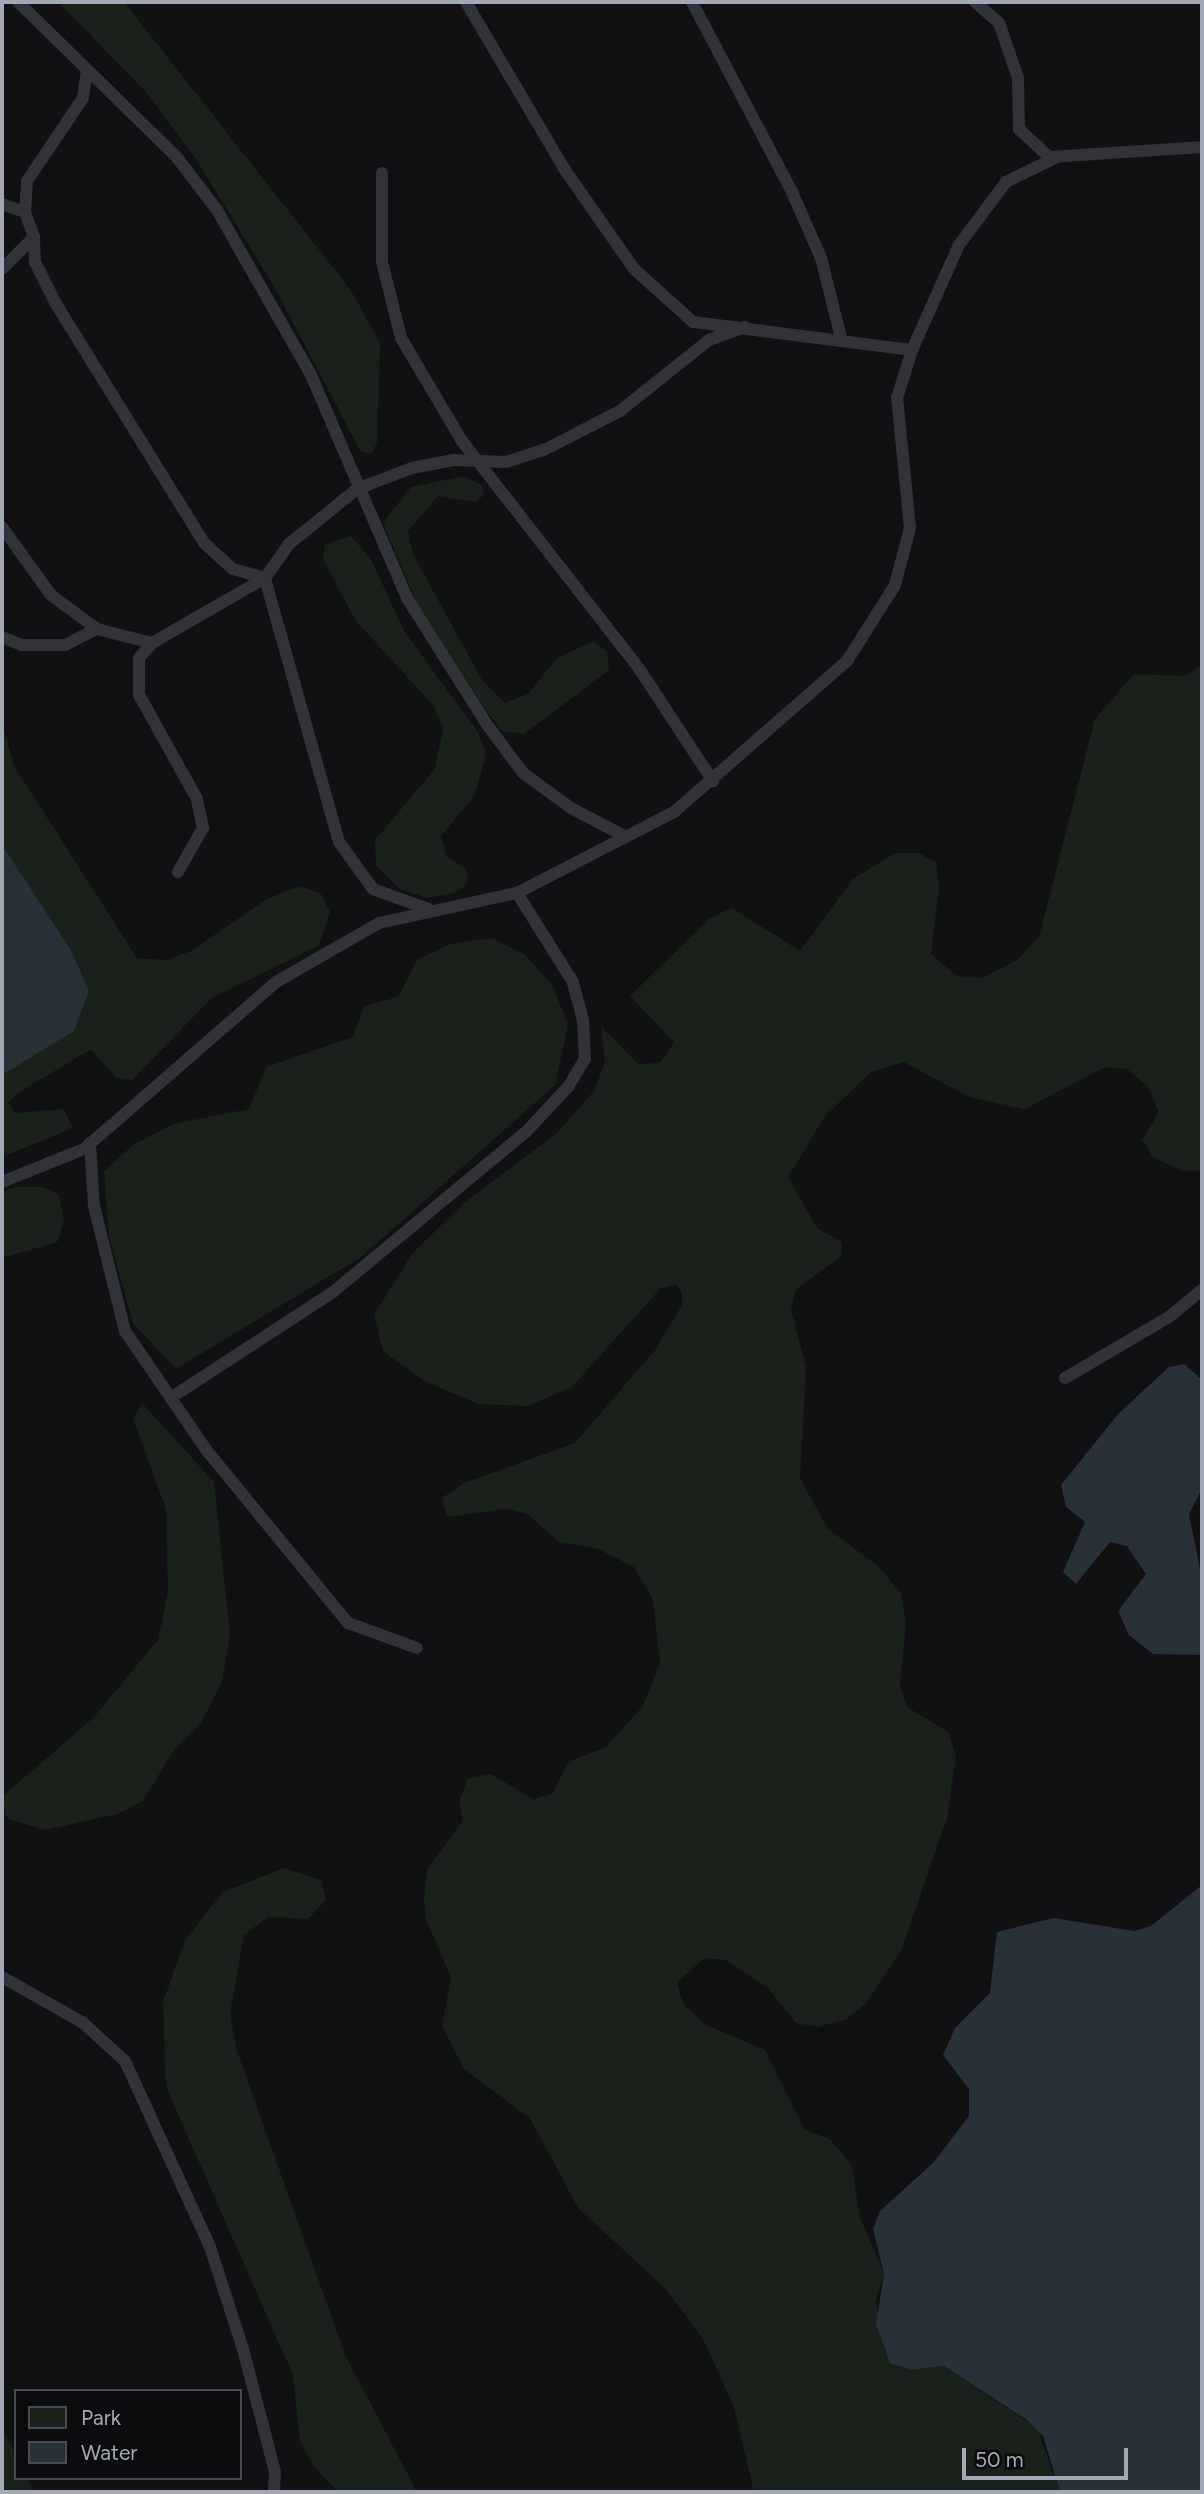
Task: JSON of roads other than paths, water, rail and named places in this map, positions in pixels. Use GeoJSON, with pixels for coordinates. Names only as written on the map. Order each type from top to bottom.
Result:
{"type":"FeatureCollection","features":[{"type":"Feature","properties":{"kind":"lane"},"geometry":{"type":"LineString","coordinates":[[18,2],[175,155],[217,210],[311,374],[357,489],[444,665],[523,773],[571,808],[626,837]]}},
{"type":"Feature","properties":{"kind":"lane"},"geometry":{"type":"LineString","coordinates":[[466,2],[565,170],[634,269],[693,322],[841,338],[912,350]]}},
{"type":"Feature","properties":{"kind":"lane"},"geometry":{"type":"LineString","coordinates":[[692,2],[792,192],[821,258],[841,338]]}},
{"type":"Feature","properties":{"kind":"lane"},"geometry":{"type":"LineString","coordinates":[[975,2],[988,8],[1018,78],[1019,129],[1049,157],[1199,146]]}},
{"type":"Feature","properties":{"kind":"lane"},"geometry":{"type":"LineString","coordinates":[[87,71],[83,98],[27,181],[25,212],[34,237],[35,262],[56,304],[204,543],[233,569],[265,578]]}},
{"type":"Feature","properties":{"kind":"lane"},"geometry":{"type":"LineString","coordinates":[[2,1182],[90,1143],[276,982],[379,923],[517,893],[674,812],[847,661],[895,586],[910,528],[897,398],[912,350],[959,245],[1006,182],[1057,156]]}},
{"type":"Feature","properties":{"kind":"lane"},"geometry":{"type":"LineString","coordinates":[[382,173],[382,262],[401,338],[479,460],[640,670],[713,780]]}},
{"type":"Feature","properties":{"kind":"lane"},"geometry":{"type":"LineString","coordinates":[[2,204],[25,212]]}},
{"type":"Feature","properties":{"kind":"lane"},"geometry":{"type":"LineString","coordinates":[[2,269],[34,237]]}},
{"type":"Feature","properties":{"kind":"lane"},"geometry":{"type":"LineString","coordinates":[[178,872],[203,828],[197,799],[139,695],[135,673],[152,643],[265,578],[289,544],[357,489],[412,468],[479,460],[506,462],[546,449],[620,411],[709,340],[745,327]]}},
{"type":"Feature","properties":{"kind":"lane"},"geometry":{"type":"LineString","coordinates":[[2,527],[51,595],[97,629],[152,643]]}},
{"type":"Feature","properties":{"kind":"lane"},"geometry":{"type":"LineString","coordinates":[[265,578],[340,842],[373,889],[433,911]]}},
{"type":"Feature","properties":{"kind":"lane"},"geometry":{"type":"LineString","coordinates":[[2,637],[22,645],[65,645],[97,629]]}},
{"type":"Feature","properties":{"kind":"lane"},"geometry":{"type":"LineString","coordinates":[[172,1397],[333,1292],[526,1132],[568,1087],[585,1059],[583,1020],[573,982],[517,893]]}},
{"type":"Feature","properties":{"kind":"lane"},"geometry":{"type":"LineString","coordinates":[[90,1143],[94,1206],[125,1331],[208,1452],[348,1623],[417,1648]]}},
{"type":"Feature","properties":{"kind":"lane"},"geometry":{"type":"LineString","coordinates":[[1065,1378],[1169,1317],[1202,1290]]}},
{"type":"Feature","properties":{"kind":"lane"},"geometry":{"type":"LineString","coordinates":[[2,1977],[82,2022],[125,2061],[210,2247],[262,2423],[274,2492]]}},
{"type":"Feature","properties":{"kind":"water"},"geometry":{"type":"Polygon","coordinates":[[[2,845],[71,950],[89,991],[74,1031],[2,1075],[2,845]]]}},
{"type":"Feature","properties":{"kind":"water"},"geometry":{"type":"Polygon","coordinates":[[[1184,1364],[1202,1380],[1202,1489],[1189,1514],[1202,1578],[1202,1655],[1153,1654],[1129,1635],[1118,1611],[1146,1574],[1127,1546],[1110,1542],[1076,1584],[1063,1572],[1085,1522],[1066,1507],[1061,1485],[1119,1413],[1169,1367],[1184,1364]]]}},
{"type":"Feature","properties":{"kind":"water"},"geometry":{"type":"Polygon","coordinates":[[[1202,1885],[1202,2492],[1060,2492],[1043,2436],[1027,2420],[944,2366],[912,2370],[890,2363],[876,2325],[884,2273],[873,2229],[880,2211],[933,2163],[969,2116],[969,2089],[943,2055],[955,2028],[990,1993],[997,1932],[1054,1918],[1134,1931],[1151,1926],[1202,1885]]]}}]}
